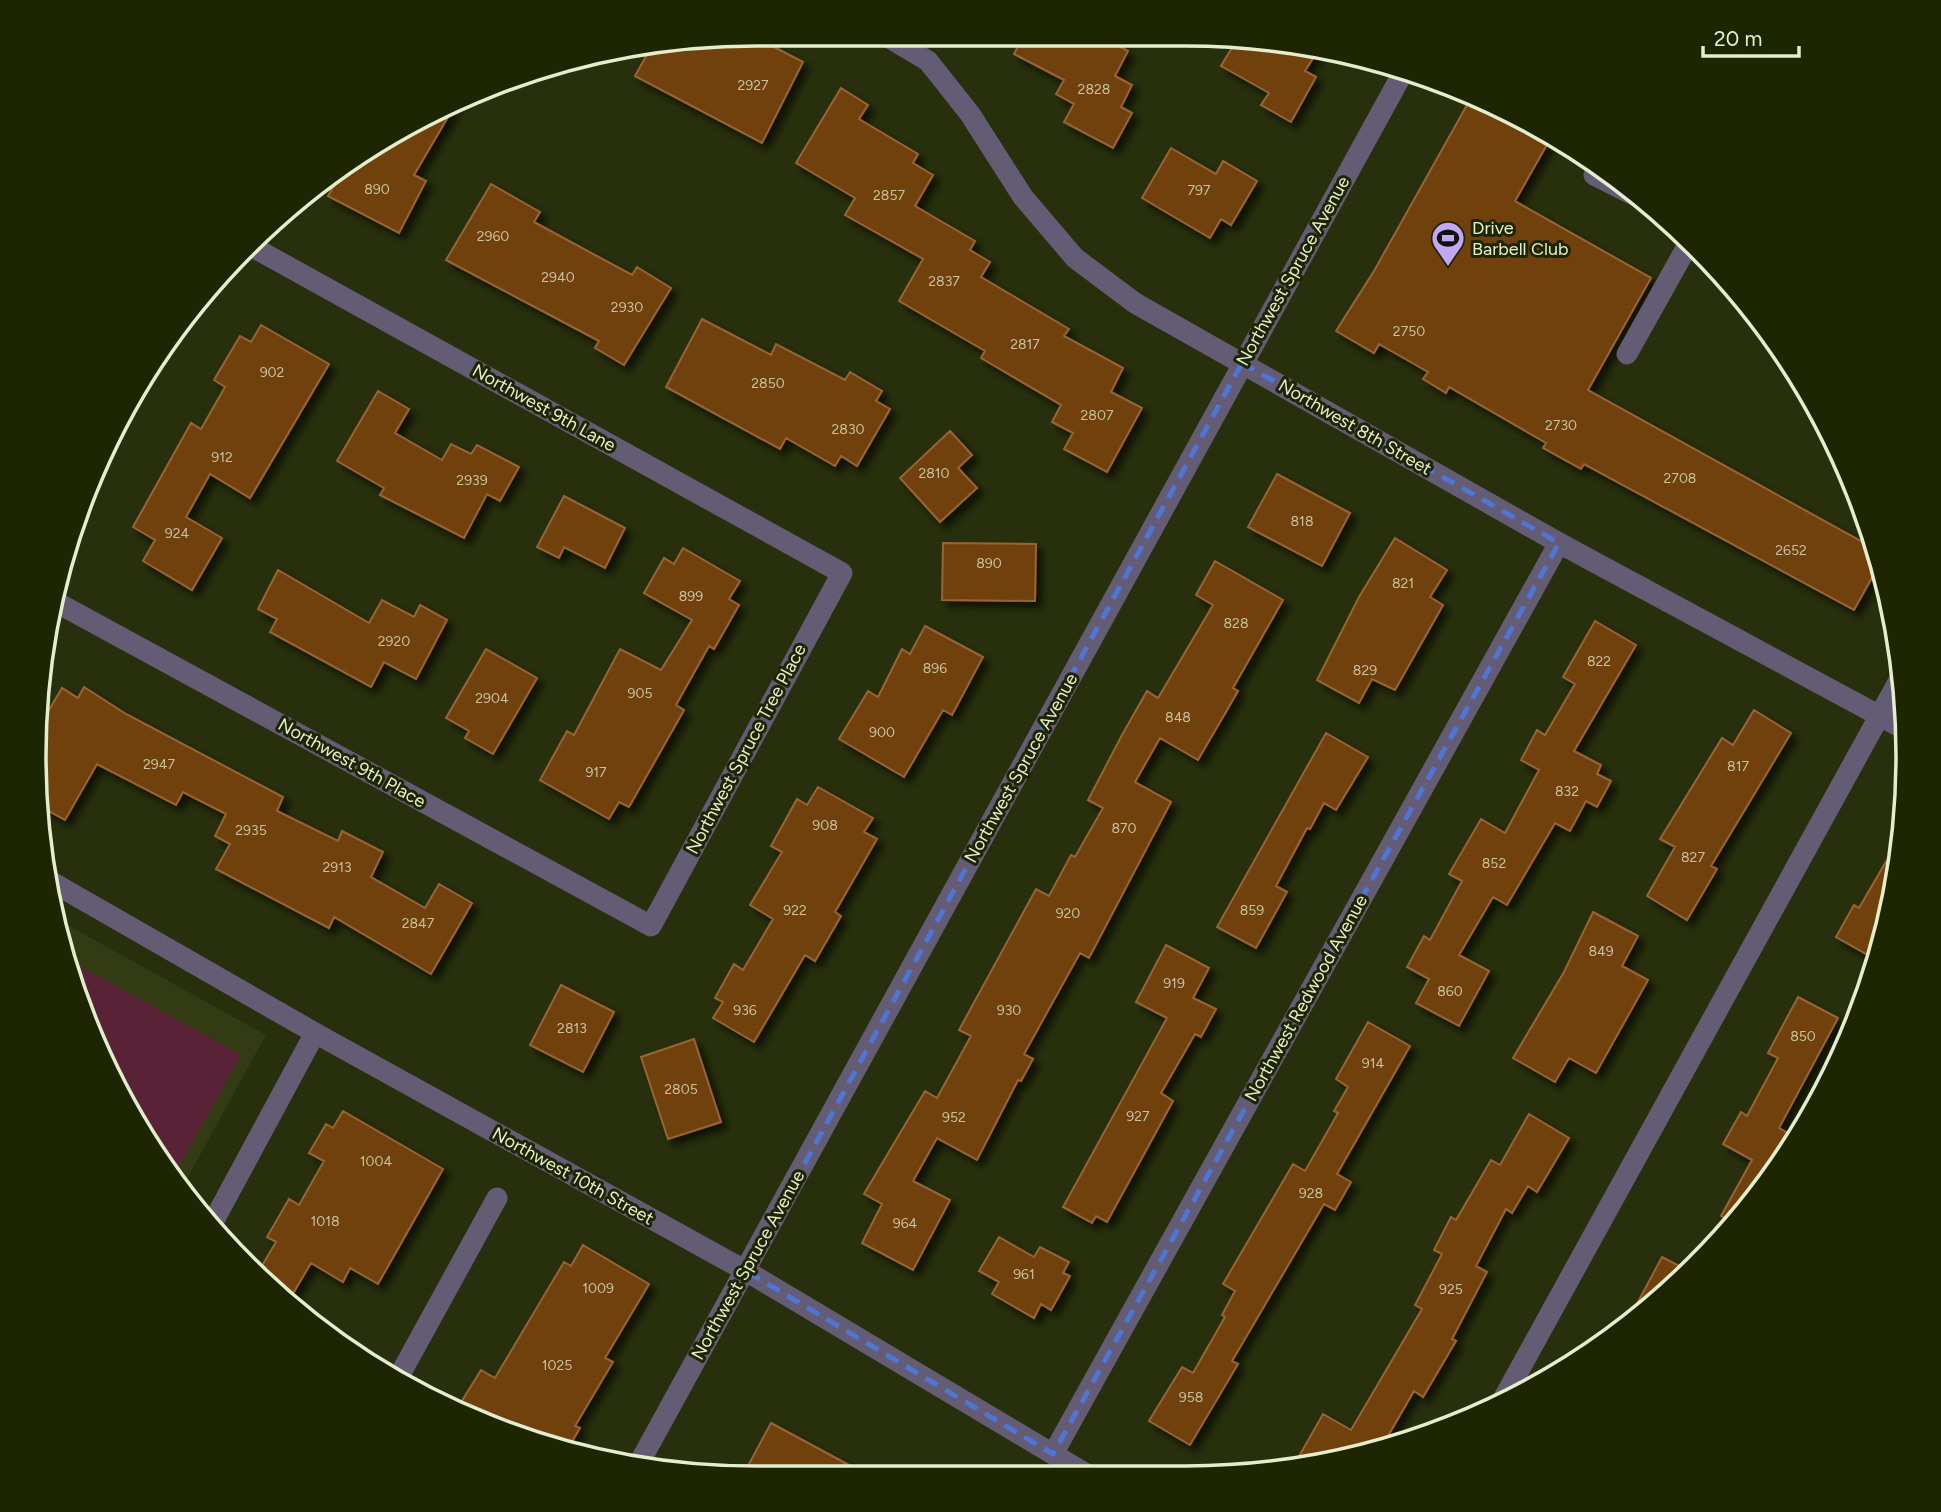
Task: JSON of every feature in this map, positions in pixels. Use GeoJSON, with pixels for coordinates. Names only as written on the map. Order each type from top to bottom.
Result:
{"type":"FeatureCollection","features":[{"type":"Feature","properties":{"kind":"street","name":"Northwest 8th Street"},"geometry":{"type":"LineString","coordinates":[[903,46],[928,61],[970,114],[1023,197],[1075,258],[1135,303],[1559,543],[1895,724]]}},
{"type":"Feature","properties":{"kind":"street","name":"Northwest Spruce Avenue"},"geometry":{"type":"LineString","coordinates":[[643,1457],[1399,79]]}},
{"type":"Feature","properties":{"kind":"street","name":"Northwest 9th Lane"},"geometry":{"type":"LineString","coordinates":[[258,250],[842,573]]}},
{"type":"Feature","properties":{"kind":"street"},"geometry":{"type":"LineString","coordinates":[[1627,354],[1684,251]]}},
{"type":"Feature","properties":{"kind":"street","name":"Northwest Redwood Avenue"},"geometry":{"type":"LineString","coordinates":[[1053,1454],[1559,543]]}},
{"type":"Feature","properties":{"kind":"street","name":"Northwest Spruce Tree Place"},"geometry":{"type":"LineString","coordinates":[[651,926],[842,573]]}},
{"type":"Feature","properties":{"kind":"street","name":"Northwest 9th Place"},"geometry":{"type":"LineString","coordinates":[[62,605],[651,926]]}},
{"type":"Feature","properties":{"kind":"street"},"geometry":{"type":"LineString","coordinates":[[1509,1388],[1892,693]]}},
{"type":"Feature","properties":{"kind":"street","name":"Northwest 10th Street"},"geometry":{"type":"LineString","coordinates":[[58,885],[315,1033],[746,1271],[1073,1466]]}},
{"type":"Feature","properties":{"kind":"street"},"geometry":{"type":"LineString","coordinates":[[216,1217],[315,1033]]}},
{"type":"Feature","properties":{"kind":"street"},"geometry":{"type":"LineString","coordinates":[[402,1371],[497,1198]]}},
{"type":"Feature","properties":{"kind":"highlighted area"},"geometry":{"type":"Polygon","coordinates":[[[1242,363],[1559,543],[1053,1454],[746,1271],[1242,363]]]}},
{"type":"Feature","properties":{"kind":"shaded area"},"geometry":{"type":"Polygon","coordinates":[[[66,924],[266,1035],[186,1181],[165,1151],[119,1070],[83,984],[66,924]]]}},
{"type":"Feature","properties":{"kind":"shaded area"},"geometry":{"type":"Polygon","coordinates":[[[77,965],[241,1055],[178,1169],[119,1070],[100,1028],[77,965]]]}},
{"type":"Feature","properties":{"kind":"building"},"geometry":{"type":"Polygon","coordinates":[[[772,46],[803,62],[762,143],[635,76],[647,54],[710,47],[772,46]]]}},
{"type":"Feature","properties":{"kind":"building"},"geometry":{"type":"Polygon","coordinates":[[[1018,46],[1119,46],[1128,51],[1115,76],[1132,85],[1121,107],[1132,113],[1113,148],[1064,122],[1074,104],[1056,94],[1064,80],[1014,54],[1018,46]]]}},
{"type":"Feature","properties":{"kind":"building"},"geometry":{"type":"Polygon","coordinates":[[[1232,47],[1278,52],[1314,57],[1305,71],[1316,77],[1291,122],[1261,105],[1269,93],[1221,66],[1232,47]]]}},
{"type":"Feature","properties":{"kind":"building"},"geometry":{"type":"Polygon","coordinates":[[[841,88],[868,105],[859,119],[918,154],[913,163],[933,175],[915,206],[975,241],[970,250],[990,262],[981,277],[1069,329],[1064,336],[1123,368],[1111,392],[1142,408],[1107,472],[1064,449],[1073,433],[1052,422],[1061,405],[981,358],[985,351],[899,301],[923,259],[845,215],[855,198],[796,163],[841,88]]]}},
{"type":"Feature","properties":{"kind":"building"},"geometry":{"type":"Polygon","coordinates":[[[1467,105],[1547,145],[1515,201],[1651,278],[1588,390],[1862,542],[1872,577],[1854,610],[1584,464],[1581,469],[1543,448],[1546,443],[1449,387],[1446,393],[1423,379],[1428,372],[1379,344],[1374,353],[1336,331],[1374,271],[1467,105]]]}},
{"type":"Feature","properties":{"kind":"building"},"geometry":{"type":"Polygon","coordinates":[[[449,116],[414,175],[426,181],[399,233],[328,196],[335,183],[361,165],[449,116]]]}},
{"type":"Feature","properties":{"kind":"building"},"geometry":{"type":"Polygon","coordinates":[[[1171,148],[1216,174],[1223,161],[1257,181],[1231,225],[1221,219],[1210,238],[1142,198],[1171,148]]]}},
{"type":"Feature","properties":{"kind":"building"},"geometry":{"type":"Polygon","coordinates":[[[491,184],[540,212],[534,222],[632,275],[637,267],[671,288],[624,365],[595,348],[599,341],[446,260],[491,184]]]}},
{"type":"Feature","properties":{"kind":"building"},"geometry":{"type":"Polygon","coordinates":[[[702,319],[771,355],[776,344],[845,380],[850,372],[882,391],[876,401],[890,409],[857,466],[841,456],[835,466],[786,438],[780,449],[666,387],[702,319]]]}},
{"type":"Feature","properties":{"kind":"building"},"geometry":{"type":"Polygon","coordinates":[[[261,325],[329,364],[250,498],[210,474],[186,517],[222,538],[192,590],[143,561],[155,540],[133,527],[191,423],[201,429],[225,387],[214,380],[240,336],[251,342],[261,325]]]}},
{"type":"Feature","properties":{"kind":"building"},"geometry":{"type":"Polygon","coordinates":[[[378,391],[409,409],[395,433],[442,460],[451,444],[471,454],[477,445],[519,467],[500,501],[487,494],[464,538],[380,495],[384,488],[337,461],[378,391]]]}},
{"type":"Feature","properties":{"kind":"building"},"geometry":{"type":"Polygon","coordinates":[[[950,431],[972,455],[958,468],[977,488],[940,522],[900,478],[950,431]]]}},
{"type":"Feature","properties":{"kind":"building"},"geometry":{"type":"Polygon","coordinates":[[[1277,474],[1350,513],[1322,566],[1248,527],[1277,474]]]}},
{"type":"Feature","properties":{"kind":"building"},"geometry":{"type":"Polygon","coordinates":[[[564,496],[625,528],[605,568],[564,547],[559,558],[537,547],[564,496]]]}},
{"type":"Feature","properties":{"kind":"building"},"geometry":{"type":"Polygon","coordinates":[[[1395,538],[1447,570],[1430,597],[1443,605],[1395,690],[1372,679],[1359,703],[1317,680],[1359,597],[1395,538]]]}},
{"type":"Feature","properties":{"kind":"building"},"geometry":{"type":"Polygon","coordinates":[[[943,543],[1036,544],[1035,601],[942,600],[943,543]]]}},
{"type":"Feature","properties":{"kind":"building"},"geometry":{"type":"Polygon","coordinates":[[[683,548],[740,581],[729,599],[739,605],[714,649],[709,646],[676,705],[684,710],[629,807],[619,802],[609,819],[540,780],[567,731],[574,735],[620,649],[661,670],[692,620],[644,593],[664,558],[674,564],[683,548]]]}},
{"type":"Feature","properties":{"kind":"building"},"geometry":{"type":"Polygon","coordinates":[[[1215,561],[1283,600],[1233,688],[1238,691],[1198,760],[1160,738],[1135,782],[1171,802],[1089,958],[1080,953],[1024,1054],[1033,1059],[1021,1081],[1018,1080],[977,1160],[937,1138],[913,1181],[950,1200],[913,1270],[862,1243],[882,1204],[864,1194],[925,1091],[937,1098],[971,1036],[959,1030],[1036,889],[1049,896],[1071,855],[1075,857],[1103,808],[1088,800],[1147,691],[1158,698],[1213,605],[1196,595],[1215,561]]]}},
{"type":"Feature","properties":{"kind":"building"},"geometry":{"type":"Polygon","coordinates":[[[278,570],[369,623],[382,600],[414,617],[420,605],[447,620],[416,679],[384,662],[371,687],[270,632],[277,619],[258,609],[278,570]]]}},
{"type":"Feature","properties":{"kind":"building"},"geometry":{"type":"Polygon","coordinates":[[[1595,621],[1636,645],[1574,751],[1601,765],[1597,774],[1611,781],[1597,807],[1586,801],[1570,831],[1555,823],[1507,905],[1493,897],[1459,955],[1489,971],[1459,1026],[1416,1003],[1429,979],[1407,967],[1424,936],[1430,940],[1462,881],[1449,874],[1481,819],[1505,833],[1539,770],[1521,760],[1537,730],[1545,735],[1575,684],[1563,677],[1595,621]]]}},
{"type":"Feature","properties":{"kind":"building"},"geometry":{"type":"Polygon","coordinates":[[[925,626],[983,657],[952,715],[943,710],[904,777],[839,739],[868,691],[878,697],[902,649],[910,654],[925,626]]]}},
{"type":"Feature","properties":{"kind":"building"},"geometry":{"type":"Polygon","coordinates":[[[486,649],[537,678],[493,754],[465,738],[469,731],[446,718],[486,649]]]}},
{"type":"Feature","properties":{"kind":"building"},"geometry":{"type":"Polygon","coordinates":[[[84,687],[126,714],[283,797],[277,811],[338,841],[342,831],[383,852],[371,877],[425,908],[439,884],[472,903],[431,974],[334,917],[329,928],[216,869],[230,844],[215,836],[226,814],[183,792],[176,805],[97,764],[65,820],[48,810],[47,714],[62,688],[78,698],[84,687]]]}},
{"type":"Feature","properties":{"kind":"building"},"geometry":{"type":"Polygon","coordinates":[[[1754,710],[1791,733],[1711,866],[1717,869],[1687,920],[1647,896],[1675,847],[1660,839],[1722,738],[1733,745],[1754,710]]]}},
{"type":"Feature","properties":{"kind":"building"},"geometry":{"type":"Polygon","coordinates":[[[1326,733],[1368,757],[1336,810],[1324,803],[1310,829],[1307,828],[1276,886],[1287,892],[1256,948],[1217,927],[1326,733]]]}},
{"type":"Feature","properties":{"kind":"building"},"geometry":{"type":"Polygon","coordinates":[[[818,787],[873,818],[864,832],[877,839],[835,912],[841,916],[815,961],[805,955],[754,1042],[713,1018],[723,1002],[715,998],[734,964],[743,970],[773,919],[750,905],[782,852],[771,846],[797,799],[807,805],[818,787]]]}},
{"type":"Feature","properties":{"kind":"building"},"geometry":{"type":"Polygon","coordinates":[[[1887,859],[1882,895],[1867,954],[1836,937],[1854,905],[1859,908],[1887,859]]]}},
{"type":"Feature","properties":{"kind":"building"},"geometry":{"type":"Polygon","coordinates":[[[1593,912],[1638,936],[1622,966],[1648,980],[1596,1073],[1569,1058],[1555,1082],[1513,1058],[1564,972],[1593,912]]]}},
{"type":"Feature","properties":{"kind":"building"},"geometry":{"type":"Polygon","coordinates":[[[1166,945],[1209,968],[1193,998],[1216,1009],[1201,1037],[1195,1034],[1161,1093],[1173,1101],[1107,1222],[1096,1216],[1092,1223],[1063,1207],[1167,1018],[1136,1002],[1166,945]]]}},
{"type":"Feature","properties":{"kind":"building"},"geometry":{"type":"Polygon","coordinates":[[[561,985],[614,1012],[583,1072],[530,1045],[561,985]]]}},
{"type":"Feature","properties":{"kind":"building"},"geometry":{"type":"Polygon","coordinates":[[[1798,997],[1838,1018],[1779,1128],[1787,1133],[1749,1189],[1724,1218],[1721,1216],[1752,1160],[1723,1144],[1741,1112],[1747,1116],[1778,1058],[1768,1053],[1798,997]]]}},
{"type":"Feature","properties":{"kind":"building"},"geometry":{"type":"Polygon","coordinates":[[[1368,1022],[1410,1046],[1337,1174],[1351,1182],[1335,1210],[1324,1204],[1232,1361],[1238,1364],[1190,1445],[1149,1421],[1182,1367],[1193,1373],[1225,1317],[1222,1315],[1235,1291],[1223,1284],[1293,1164],[1305,1171],[1338,1113],[1334,1111],[1348,1087],[1336,1079],[1368,1022]]]}},
{"type":"Feature","properties":{"kind":"building"},"geometry":{"type":"Polygon","coordinates":[[[694,1039],[721,1122],[668,1139],[641,1057],[694,1039]]]}},
{"type":"Feature","properties":{"kind":"building"},"geometry":{"type":"Polygon","coordinates":[[[343,1111],[443,1169],[378,1284],[350,1268],[343,1282],[311,1263],[293,1294],[262,1266],[276,1242],[267,1237],[289,1199],[299,1205],[324,1161],[309,1153],[326,1124],[333,1128],[343,1111]]]}},
{"type":"Feature","properties":{"kind":"building"},"geometry":{"type":"Polygon","coordinates":[[[1529,1114],[1569,1138],[1537,1192],[1528,1186],[1512,1213],[1506,1209],[1476,1266],[1487,1272],[1452,1339],[1456,1341],[1423,1397],[1414,1391],[1388,1436],[1299,1457],[1323,1414],[1351,1430],[1422,1309],[1415,1305],[1442,1254],[1434,1250],[1451,1217],[1456,1220],[1491,1160],[1500,1165],[1529,1114]]]}},
{"type":"Feature","properties":{"kind":"building"},"geometry":{"type":"Polygon","coordinates":[[[999,1237],[1034,1257],[1040,1247],[1069,1262],[1063,1273],[1070,1276],[1051,1310],[1041,1304],[1034,1318],[992,1294],[999,1282],[979,1271],[999,1237]]]}},
{"type":"Feature","properties":{"kind":"building"},"geometry":{"type":"Polygon","coordinates":[[[583,1245],[649,1284],[605,1358],[613,1362],[575,1426],[580,1428],[572,1442],[528,1429],[461,1402],[481,1370],[495,1378],[564,1262],[571,1266],[583,1245]]]}},
{"type":"Feature","properties":{"kind":"building"},"geometry":{"type":"Polygon","coordinates":[[[1662,1257],[1679,1266],[1653,1290],[1637,1304],[1662,1257]]]}},
{"type":"Feature","properties":{"kind":"building"},"geometry":{"type":"Polygon","coordinates":[[[771,1423],[851,1466],[756,1466],[748,1466],[771,1423]]]}},
{"type":"Feature","properties":{"kind":"place","name":"Drive Barbell Club"},"geometry":{"type":"Point","coordinates":[1448,268]}}]}
